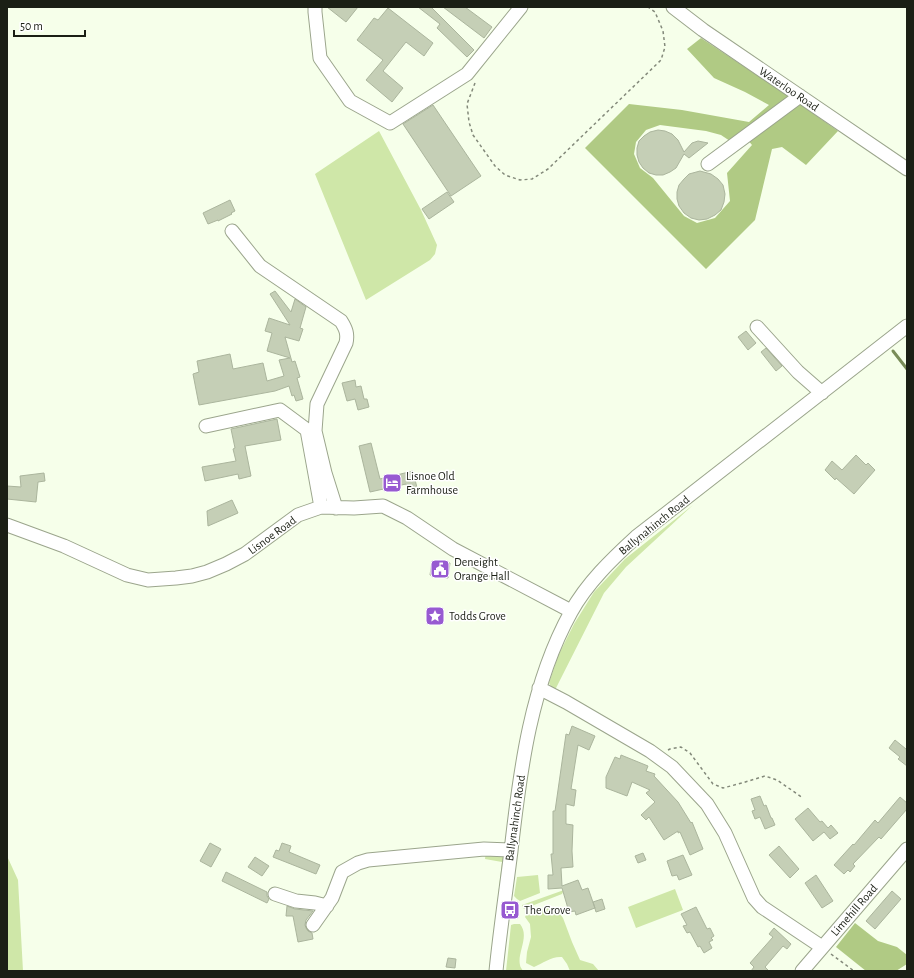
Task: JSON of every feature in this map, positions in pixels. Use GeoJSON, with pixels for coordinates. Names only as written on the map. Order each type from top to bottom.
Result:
{"type":"FeatureCollection","features":[{"type":"Feature","properties":{"kind":"street"},"geometry":{"type":"LineString","coordinates":[[315,7],[320,58],[350,101],[390,122],[467,74],[521,7]]}},
{"type":"Feature","properties":{"kind":"street","name":"Waterloo Road"},"geometry":{"type":"LineString","coordinates":[[673,7],[703,30],[907,169]]}},
{"type":"Feature","properties":{"kind":"street"},"geometry":{"type":"LineString","coordinates":[[708,164],[800,96]]}},
{"type":"Feature","properties":{"kind":"street"},"geometry":{"type":"LineString","coordinates":[[232,231],[260,266],[341,321],[346,328],[346,343],[317,404],[315,431],[325,473],[336,508]]}},
{"type":"Feature","properties":{"kind":"street","name":"Ballynahinch Road"},"geometry":{"type":"LineString","coordinates":[[496,971],[522,772],[539,688],[556,642],[572,611],[587,587],[636,536],[907,326]]}},
{"type":"Feature","properties":{"kind":"street"},"geometry":{"type":"LineString","coordinates":[[756,327],[798,372],[822,393]]}},
{"type":"Feature","properties":{"kind":"street"},"geometry":{"type":"LineString","coordinates":[[206,426],[280,410],[307,430],[321,508]]}},
{"type":"Feature","properties":{"kind":"street","name":"Lisnoe Road"},"geometry":{"type":"LineString","coordinates":[[7,525],[64,546],[127,575],[148,580],[192,576],[207,572],[226,564],[245,554],[298,515],[321,508],[383,506],[408,518],[453,549],[572,611]]}},
{"type":"Feature","properties":{"kind":"street"},"geometry":{"type":"LineString","coordinates":[[539,688],[650,751],[672,767],[707,804],[725,833],[754,898],[762,907],[822,947]]}},
{"type":"Feature","properties":{"kind":"street"},"geometry":{"type":"LineString","coordinates":[[313,925],[332,898],[342,872],[358,862],[484,849],[511,850]]}},
{"type":"Feature","properties":{"kind":"street","name":"Limehill Road"},"geometry":{"type":"LineString","coordinates":[[802,971],[907,849]]}},
{"type":"Feature","properties":{"kind":"street"},"geometry":{"type":"LineString","coordinates":[[275,894],[296,902],[315,903],[327,906]]}},
{"type":"Feature","properties":{"kind":"path"},"geometry":{"type":"LineString","coordinates":[[477,77],[467,104],[469,122],[473,135],[495,166],[505,175],[520,180],[532,179],[548,169],[661,60],[666,47],[663,31],[655,12],[648,7]]}},
{"type":"Feature","properties":{"kind":"path"},"geometry":{"type":"LineString","coordinates":[[658,757],[670,749],[681,747],[690,753],[713,784],[723,788],[765,776],[777,780],[803,798]]}},
{"type":"Feature","properties":{"kind":"path"},"geometry":{"type":"LineString","coordinates":[[822,947],[854,971]]}},
{"type":"Feature","properties":{"kind":"green space"},"geometry":{"type":"Polygon","coordinates":[[[701,38],[838,131],[806,165],[782,147],[772,149],[755,220],[706,269],[585,148],[629,104],[682,110],[749,122],[769,105],[714,78],[687,49],[701,38]],[[660,125],[646,130],[636,142],[634,154],[640,168],[653,178],[684,216],[697,223],[715,218],[730,201],[727,173],[752,145],[747,139],[730,141],[721,135],[706,131],[660,125]]]}},
{"type":"Feature","properties":{"kind":"green space"},"geometry":{"type":"Polygon","coordinates":[[[379,131],[421,210],[437,245],[435,254],[430,260],[366,300],[315,174],[379,131]]]}},
{"type":"Feature","properties":{"kind":"green space"},"geometry":{"type":"Polygon","coordinates":[[[693,505],[626,567],[604,593],[554,692],[549,683],[558,656],[574,624],[594,592],[625,559],[693,505]]]}},
{"type":"Feature","properties":{"kind":"green space"},"geometry":{"type":"Polygon","coordinates":[[[486,851],[504,854],[505,863],[493,962],[490,965],[502,862],[485,859],[486,851]]]}},
{"type":"Feature","properties":{"kind":"green space"},"geometry":{"type":"Polygon","coordinates":[[[7,856],[18,880],[23,971],[7,971],[7,856]]]}},
{"type":"Feature","properties":{"kind":"green space"},"geometry":{"type":"Polygon","coordinates":[[[538,875],[540,893],[520,901],[514,896],[517,877],[538,875]]]}},
{"type":"Feature","properties":{"kind":"green space"},"geometry":{"type":"Polygon","coordinates":[[[675,889],[683,910],[636,928],[628,907],[675,889]]]}},
{"type":"Feature","properties":{"kind":"green space"},"geometry":{"type":"Polygon","coordinates":[[[564,890],[562,894],[524,909],[522,905],[564,890]]]}},
{"type":"Feature","properties":{"kind":"green space"},"geometry":{"type":"Polygon","coordinates":[[[548,907],[557,910],[563,918],[580,960],[593,964],[599,971],[570,971],[562,957],[551,959],[534,967],[526,963],[531,937],[530,924],[525,917],[526,915],[548,907]]]}},
{"type":"Feature","properties":{"kind":"green space"},"geometry":{"type":"Polygon","coordinates":[[[855,923],[878,941],[897,947],[907,955],[907,964],[896,971],[866,971],[836,947],[855,923]]]}},
{"type":"Feature","properties":{"kind":"green space"},"geometry":{"type":"Polygon","coordinates":[[[520,924],[524,934],[520,955],[520,966],[523,971],[506,971],[511,925],[520,924]]]}},
{"type":"Feature","properties":{"kind":"building"},"geometry":{"type":"Polygon","coordinates":[[[327,7],[358,7],[346,22],[327,7]]]}},
{"type":"Feature","properties":{"kind":"building"},"geometry":{"type":"Polygon","coordinates":[[[418,7],[431,7],[474,50],[467,57],[437,28],[440,24],[418,7]]]}},
{"type":"Feature","properties":{"kind":"building"},"geometry":{"type":"Polygon","coordinates":[[[443,7],[465,7],[492,27],[484,38],[443,7]]]}},
{"type":"Feature","properties":{"kind":"building"},"geometry":{"type":"Polygon","coordinates":[[[388,8],[433,43],[424,56],[406,42],[383,71],[403,88],[392,102],[366,80],[383,60],[357,40],[374,18],[378,20],[388,8]]]}},
{"type":"Feature","properties":{"kind":"building"},"geometry":{"type":"Polygon","coordinates":[[[433,105],[481,176],[451,196],[403,124],[433,105]]]}},
{"type":"Feature","properties":{"kind":"building"},"geometry":{"type":"Polygon","coordinates":[[[658,130],[672,134],[678,140],[684,152],[692,143],[698,141],[708,143],[689,158],[684,154],[676,168],[670,172],[663,175],[656,175],[649,173],[643,168],[639,162],[637,148],[639,141],[644,136],[650,132],[658,130]]]}},
{"type":"Feature","properties":{"kind":"building"},"geometry":{"type":"Polygon","coordinates":[[[700,171],[711,174],[718,179],[723,185],[725,194],[721,210],[707,219],[699,220],[691,218],[684,213],[679,206],[677,192],[679,185],[689,174],[700,171]]]}},
{"type":"Feature","properties":{"kind":"building"},"geometry":{"type":"Polygon","coordinates":[[[447,192],[454,202],[429,219],[422,209],[447,192]]]}},
{"type":"Feature","properties":{"kind":"building"},"geometry":{"type":"Polygon","coordinates":[[[230,200],[235,211],[218,221],[208,224],[203,213],[230,200]]]}},
{"type":"Feature","properties":{"kind":"building"},"geometry":{"type":"Polygon","coordinates":[[[275,291],[291,312],[295,299],[306,307],[300,328],[303,329],[299,341],[285,337],[292,362],[295,361],[300,377],[297,378],[303,399],[296,401],[294,395],[292,396],[289,386],[275,391],[199,405],[193,374],[199,372],[197,361],[230,354],[233,369],[263,363],[267,381],[284,376],[279,360],[290,358],[267,351],[272,333],[265,331],[269,318],[290,325],[270,294],[275,291]]]}},
{"type":"Feature","properties":{"kind":"building"},"geometry":{"type":"Polygon","coordinates":[[[746,331],[756,343],[748,350],[738,337],[746,331]]]}},
{"type":"Feature","properties":{"kind":"building"},"geometry":{"type":"Polygon","coordinates":[[[766,348],[782,366],[776,371],[761,352],[766,348]]]}},
{"type":"Feature","properties":{"kind":"building"},"geometry":{"type":"Polygon","coordinates":[[[355,380],[356,387],[361,386],[364,399],[367,399],[369,407],[358,410],[355,399],[347,401],[342,383],[355,380]]]}},
{"type":"Feature","properties":{"kind":"building"},"geometry":{"type":"Polygon","coordinates":[[[277,419],[281,440],[245,446],[251,476],[239,479],[238,474],[205,481],[202,467],[236,461],[231,429],[277,419]]]}},
{"type":"Feature","properties":{"kind":"building"},"geometry":{"type":"Polygon","coordinates":[[[371,443],[380,479],[413,471],[418,492],[409,494],[406,484],[370,492],[359,446],[371,443]]]}},
{"type":"Feature","properties":{"kind":"building"},"geometry":{"type":"Polygon","coordinates":[[[856,455],[866,465],[868,463],[875,470],[854,494],[836,478],[835,480],[825,470],[832,461],[842,470],[856,455]]]}},
{"type":"Feature","properties":{"kind":"building"},"geometry":{"type":"Polygon","coordinates":[[[44,473],[45,481],[38,482],[36,502],[7,499],[7,486],[21,487],[20,476],[44,473]]]}},
{"type":"Feature","properties":{"kind":"building"},"geometry":{"type":"Polygon","coordinates":[[[232,500],[238,513],[208,526],[207,511],[232,500]]]}},
{"type":"Feature","properties":{"kind":"building","name":"Deneight Orange Hall"},"geometry":{"type":"Polygon","coordinates":[[[432,561],[450,563],[448,578],[430,575],[432,561]]]}},
{"type":"Feature","properties":{"kind":"building"},"geometry":{"type":"Polygon","coordinates":[[[572,726],[595,736],[589,750],[578,745],[571,789],[576,790],[574,806],[566,804],[566,824],[573,825],[573,867],[561,868],[562,886],[578,880],[582,890],[588,888],[595,908],[576,915],[575,911],[569,912],[562,888],[548,889],[548,875],[553,875],[551,854],[553,854],[553,811],[555,811],[566,734],[569,735],[572,726]]]}},
{"type":"Feature","properties":{"kind":"building"},"geometry":{"type":"Polygon","coordinates":[[[895,740],[906,749],[907,748],[907,766],[898,759],[900,757],[889,748],[895,740]]]}},
{"type":"Feature","properties":{"kind":"building"},"geometry":{"type":"Polygon","coordinates":[[[621,755],[648,766],[646,771],[655,774],[654,776],[678,802],[691,823],[692,822],[703,849],[690,855],[680,832],[678,833],[678,831],[664,840],[649,817],[646,820],[641,815],[655,802],[646,793],[650,790],[632,782],[627,796],[606,788],[606,777],[615,757],[620,759],[621,755]]]}},
{"type":"Feature","properties":{"kind":"building"},"geometry":{"type":"Polygon","coordinates":[[[760,796],[775,825],[765,829],[760,817],[755,819],[752,811],[755,810],[751,799],[760,796]]]}},
{"type":"Feature","properties":{"kind":"building"},"geometry":{"type":"Polygon","coordinates":[[[900,797],[907,803],[907,809],[881,839],[879,837],[853,864],[855,866],[850,872],[848,870],[844,874],[834,865],[853,844],[854,845],[875,820],[878,823],[900,797]]]}},
{"type":"Feature","properties":{"kind":"building"},"geometry":{"type":"Polygon","coordinates":[[[808,808],[820,822],[822,821],[828,828],[831,825],[838,833],[830,839],[824,832],[813,841],[795,819],[808,808]]]}},
{"type":"Feature","properties":{"kind":"building"},"geometry":{"type":"Polygon","coordinates":[[[210,843],[221,849],[211,867],[200,861],[210,843]]]}},
{"type":"Feature","properties":{"kind":"building"},"geometry":{"type":"Polygon","coordinates":[[[282,843],[291,846],[289,852],[320,865],[316,874],[273,857],[276,850],[279,851],[282,843]]]}},
{"type":"Feature","properties":{"kind":"building"},"geometry":{"type":"Polygon","coordinates":[[[779,846],[799,869],[790,878],[769,855],[779,846]]]}},
{"type":"Feature","properties":{"kind":"building"},"geometry":{"type":"Polygon","coordinates":[[[643,853],[646,860],[638,863],[635,856],[643,853]]]}},
{"type":"Feature","properties":{"kind":"building"},"geometry":{"type":"Polygon","coordinates":[[[683,855],[692,875],[679,880],[677,875],[672,876],[667,861],[683,855]]]}},
{"type":"Feature","properties":{"kind":"building"},"geometry":{"type":"Polygon","coordinates":[[[255,857],[269,866],[262,876],[248,867],[255,857]]]}},
{"type":"Feature","properties":{"kind":"building"},"geometry":{"type":"Polygon","coordinates":[[[226,872],[267,892],[269,899],[267,903],[222,881],[226,872]]]}},
{"type":"Feature","properties":{"kind":"building"},"geometry":{"type":"Polygon","coordinates":[[[816,875],[833,901],[822,908],[805,883],[816,875]]]}},
{"type":"Feature","properties":{"kind":"building"},"geometry":{"type":"Polygon","coordinates":[[[892,891],[901,899],[875,929],[866,921],[892,891]]]}},
{"type":"Feature","properties":{"kind":"building"},"geometry":{"type":"Polygon","coordinates":[[[602,899],[605,909],[596,912],[593,902],[602,899]]]}},
{"type":"Feature","properties":{"kind":"building"},"geometry":{"type":"Polygon","coordinates":[[[287,906],[295,909],[313,911],[306,920],[305,925],[308,931],[312,933],[313,939],[298,942],[293,916],[286,916],[287,906]]]}},
{"type":"Feature","properties":{"kind":"building"},"geometry":{"type":"Polygon","coordinates":[[[696,907],[707,929],[710,928],[714,936],[711,938],[713,940],[709,942],[712,948],[704,953],[700,946],[698,947],[690,932],[687,933],[683,926],[687,925],[681,914],[696,907]]]}},
{"type":"Feature","properties":{"kind":"building"},"geometry":{"type":"Polygon","coordinates":[[[774,928],[791,944],[787,949],[783,946],[765,967],[769,971],[751,971],[754,967],[750,963],[773,937],[769,934],[774,928]]]}},
{"type":"Feature","properties":{"kind":"building"},"geometry":{"type":"Polygon","coordinates":[[[448,958],[456,959],[455,968],[446,967],[448,958]]]}},
{"type":"Feature","properties":{"kind":"waterway"},"geometry":{"type":"LineString","coordinates":[[893,351],[907,369]]}},
{"type":"Feature","properties":{"kind":"place","name":"Lisnoe Old Farmhouse"},"geometry":{"type":"Point","coordinates":[392,483]}},
{"type":"Feature","properties":{"kind":"place","name":"Deneight Orange Hall"},"geometry":{"type":"Point","coordinates":[440,569]}},
{"type":"Feature","properties":{"kind":"place","name":"Todds Grove"},"geometry":{"type":"Point","coordinates":[435,616]}},
{"type":"Feature","properties":{"kind":"place","name":"The Grove"},"geometry":{"type":"Point","coordinates":[510,910]}}]}
